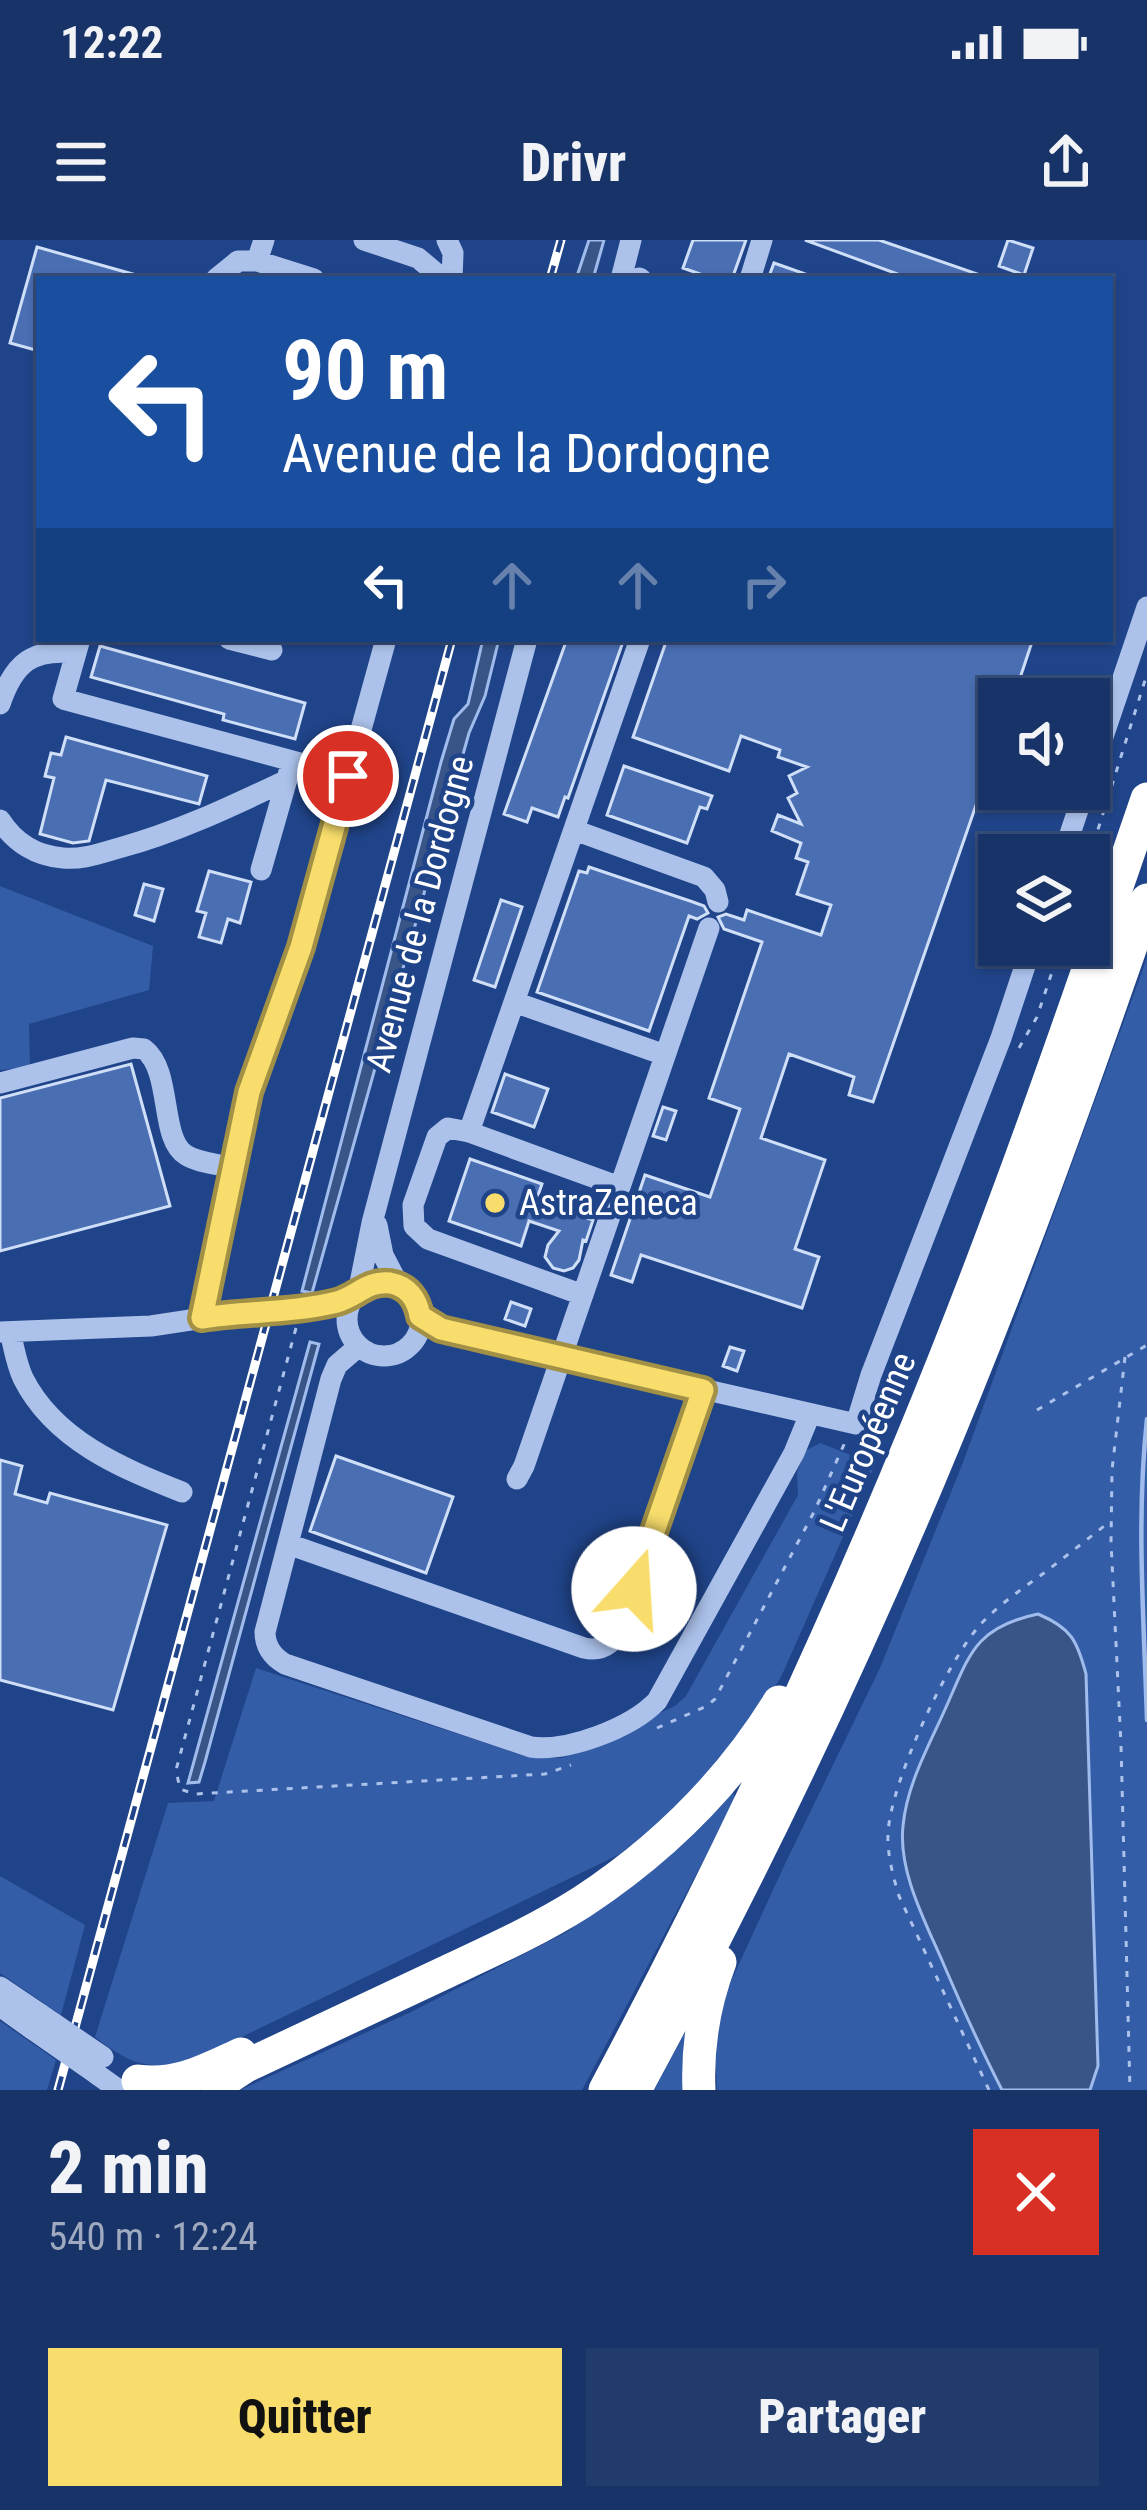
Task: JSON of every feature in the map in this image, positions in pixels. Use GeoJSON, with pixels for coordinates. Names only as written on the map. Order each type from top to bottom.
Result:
{"type":"FeatureCollection","features":[{"type":"Feature","properties":{"kind":"highway","name":"L'Européenne"},"geometry":{"type":"LineString","coordinates":[[605,2090],[782,1736],[901,1466],[1021,1157],[1147,800]]}},
{"type":"Feature","properties":{"kind":"highway","name":"L'Européenne"},"geometry":{"type":"LineString","coordinates":[[635,2090],[786,1796],[932,1472],[1016,1264],[1147,900]]}},
{"type":"Feature","properties":{"kind":"highway"},"geometry":{"type":"LineString","coordinates":[[217,2090],[237,2071],[546,1923],[637,1862],[706,1799],[766,1723],[901,1466]]}},
{"type":"Feature","properties":{"kind":"highway"},"geometry":{"type":"LineString","coordinates":[[699,2090],[701,2031],[714,1977],[868,1619]]}},
{"type":"Feature","properties":{"kind":"highway"},"geometry":{"type":"LineString","coordinates":[[136,2087],[204,2071],[637,1862]]}},
{"type":"Feature","properties":{"kind":"street"},"geometry":{"type":"LineString","coordinates":[[364,240],[418,258],[444,276]]}},
{"type":"Feature","properties":{"kind":"street"},"geometry":{"type":"LineString","coordinates":[[447,240],[453,253],[449,276]]}},
{"type":"Feature","properties":{"kind":"street"},"geometry":{"type":"LineString","coordinates":[[622,276],[631,240]]}},
{"type":"Feature","properties":{"kind":"street"},"geometry":{"type":"LineString","coordinates":[[752,276],[762,240]]}},
{"type":"Feature","properties":{"kind":"street"},"geometry":{"type":"LineString","coordinates":[[220,276],[261,250],[309,276]]}},
{"type":"Feature","properties":{"kind":"street"},"geometry":{"type":"LineString","coordinates":[[1110,716],[1147,608]]}},
{"type":"Feature","properties":{"kind":"street"},"geometry":{"type":"LineString","coordinates":[[241,642],[272,650]]}},
{"type":"Feature","properties":{"kind":"street"},"geometry":{"type":"LineString","coordinates":[[202,1318],[249,1092],[301,947],[385,642]]}},
{"type":"Feature","properties":{"kind":"street","name":"Avenue de la Dordogne"},"geometry":{"type":"LineString","coordinates":[[357,1295],[526,642]]}},
{"type":"Feature","properties":{"kind":"street"},"geometry":{"type":"LineString","coordinates":[[514,686],[539,642]]}},
{"type":"Feature","properties":{"kind":"street"},"geometry":{"type":"LineString","coordinates":[[469,1132],[639,642]]}},
{"type":"Feature","properties":{"kind":"street"},"geometry":{"type":"LineString","coordinates":[[78,646],[63,699],[290,770],[348,776]]}},
{"type":"Feature","properties":{"kind":"street"},"geometry":{"type":"LineString","coordinates":[[0,704],[15,671],[28,660],[78,646]]}},
{"type":"Feature","properties":{"kind":"street"},"geometry":{"type":"LineString","coordinates":[[0,820],[17,841],[33,850],[62,858],[81,857],[182,828],[290,770]]}},
{"type":"Feature","properties":{"kind":"street"},"geometry":{"type":"LineString","coordinates":[[261,870],[290,770]]}},
{"type":"Feature","properties":{"kind":"street"},"geometry":{"type":"LineString","coordinates":[[574,830],[704,877],[718,902]]}},
{"type":"Feature","properties":{"kind":"street"},"geometry":{"type":"LineString","coordinates":[[517,1479],[709,928]]}},
{"type":"Feature","properties":{"kind":"street"},"geometry":{"type":"LineString","coordinates":[[420,1316],[448,1331],[856,1424],[1025,966]]}},
{"type":"Feature","properties":{"kind":"street"},"geometry":{"type":"LineString","coordinates":[[514,1003],[665,1055]]}},
{"type":"Feature","properties":{"kind":"street"},"geometry":{"type":"LineString","coordinates":[[0,1083],[144,1049],[157,1063],[179,1149],[192,1158],[233,1168]]}},
{"type":"Feature","properties":{"kind":"street"},"geometry":{"type":"LineString","coordinates":[[583,1295],[433,1242],[417,1230],[412,1210],[436,1137],[448,1128],[469,1132],[620,1187]]}},
{"type":"Feature","properties":{"kind":"street","name":"Avenue de la Dordogne"},"geometry":{"type":"LineString","coordinates":[[377,1207],[380,1244],[399,1286]]}},
{"type":"Feature","properties":{"kind":"street"},"geometry":{"type":"LineString","coordinates":[[182,1492],[107,1460],[59,1425],[21,1373],[5,1332],[139,1326],[301,1310],[357,1295],[375,1283],[399,1286],[414,1298],[420,1316],[414,1340],[398,1353],[377,1355],[320,1315],[301,1310]]}},
{"type":"Feature","properties":{"kind":"street"},"geometry":{"type":"LineString","coordinates":[[356,1343],[347,1321],[357,1295]]}},
{"type":"Feature","properties":{"kind":"street"},"geometry":{"type":"LineString","coordinates":[[356,1343],[333,1371],[265,1632],[267,1645],[279,1660],[541,1749],[570,1747],[651,1708],[794,1453],[810,1414]]}},
{"type":"Feature","properties":{"kind":"street"},"geometry":{"type":"LineString","coordinates":[[288,1544],[584,1648],[604,1648],[622,1626],[703,1390]]}},
{"type":"Feature","properties":{"kind":"street"},"geometry":{"type":"LineString","coordinates":[[0,1987],[36,2022],[136,2087]]}},
{"type":"Feature","properties":{"kind":"street"},"geometry":{"type":"LineString","coordinates":[[0,2006],[36,2022]]}},
{"type":"Feature","properties":{"kind":"path"},"geometry":{"type":"LineString","coordinates":[[1097,834],[1147,674]]}},
{"type":"Feature","properties":{"kind":"path"},"geometry":{"type":"LineString","coordinates":[[1015,1054],[1037,1017],[1054,966]]}},
{"type":"Feature","properties":{"kind":"path"},"geometry":{"type":"LineString","coordinates":[[301,1310],[176,1770],[180,1790],[195,1794],[545,1774],[582,1760]]}},
{"type":"Feature","properties":{"kind":"path"},"geometry":{"type":"LineString","coordinates":[[1037,1410],[1147,1345]]}},
{"type":"Feature","properties":{"kind":"path"},"geometry":{"type":"LineString","coordinates":[[1125,1358],[1111,1521],[1130,2090]]}},
{"type":"Feature","properties":{"kind":"path"},"geometry":{"type":"LineString","coordinates":[[645,1733],[715,1699],[856,1424]]}},
{"type":"Feature","properties":{"kind":"path"},"geometry":{"type":"LineString","coordinates":[[989,2090],[899,1896],[888,1838],[890,1816],[945,1676],[981,1624],[1111,1521]]}},
{"type":"Feature","properties":{"kind":"shaded area"},"geometry":{"type":"Polygon","coordinates":[[[589,240],[604,240],[594,276],[577,276],[589,240]]]}},
{"type":"Feature","properties":{"kind":"shaded area"},"geometry":{"type":"Polygon","coordinates":[[[482,642],[498,642],[312,1293],[302,1291],[441,762],[454,719],[468,704],[482,642]]]}},
{"type":"Feature","properties":{"kind":"shaded area"},"geometry":{"type":"Polygon","coordinates":[[[0,886],[153,946],[149,990],[29,1024],[30,1068],[0,1070],[0,886]]]}},
{"type":"Feature","properties":{"kind":"shaded area"},"geometry":{"type":"Polygon","coordinates":[[[1147,958],[1147,2090],[1090,2090],[1098,2066],[1086,1674],[923,1917],[1002,2090],[717,2090],[715,2039],[728,1988],[880,1668],[962,1465],[1147,958]]]}},
{"type":"Feature","properties":{"kind":"shaded area"},"geometry":{"type":"Polygon","coordinates":[[[310,1342],[319,1344],[205,1762],[199,1782],[188,1783],[310,1342]]]}},
{"type":"Feature","properties":{"kind":"shaded area"},"geometry":{"type":"Polygon","coordinates":[[[820,1443],[874,1467],[781,1677],[701,1788],[620,1854],[188,2063],[138,2062],[95,2037],[168,1803],[214,1801],[256,1668],[525,1756],[562,1758],[675,1706],[686,1696],[798,1495],[797,1473],[805,1451],[820,1443]]]}},
{"type":"Feature","properties":{"kind":"shaded area"},"geometry":{"type":"Polygon","coordinates":[[[1038,1614],[1071,1636],[1086,1674],[1098,2066],[1090,2090],[1002,2090],[922,1915],[903,1843],[905,1810],[914,1779],[970,1657],[1001,1626],[1038,1614]]]}},
{"type":"Feature","properties":{"kind":"shaded area"},"geometry":{"type":"Polygon","coordinates":[[[728,1792],[736,1799],[582,2090],[240,2090],[411,2012],[567,1932],[641,1877],[728,1792]]]}},
{"type":"Feature","properties":{"kind":"shaded area"},"geometry":{"type":"Polygon","coordinates":[[[0,1876],[85,1925],[61,2015],[0,1973],[0,1876]]]}},
{"type":"Feature","properties":{"kind":"shaded area"},"geometry":{"type":"Polygon","coordinates":[[[0,2021],[56,2060],[47,2090],[0,2090],[0,2021]]]}},
{"type":"Feature","properties":{"kind":"shaded area"},"geometry":{"type":"Polygon","coordinates":[[[690,2023],[691,2090],[654,2090],[690,2023]]]}},
{"type":"Feature","properties":{"kind":"building"},"geometry":{"type":"Polygon","coordinates":[[[693,240],[746,240],[733,276],[706,276],[683,268],[693,240]]]}},
{"type":"Feature","properties":{"kind":"building"},"geometry":{"type":"Polygon","coordinates":[[[805,240],[879,240],[983,276],[903,276],[805,240]]]}},
{"type":"Feature","properties":{"kind":"building"},"geometry":{"type":"Polygon","coordinates":[[[1008,240],[1033,248],[1024,275],[999,266],[1008,240]]]}},
{"type":"Feature","properties":{"kind":"building"},"geometry":{"type":"Polygon","coordinates":[[[37,247],[136,275],[36,276],[36,350],[10,343],[37,247]]]}},
{"type":"Feature","properties":{"kind":"building"},"geometry":{"type":"Polygon","coordinates":[[[774,263],[811,276],[769,276],[774,263]]]}},
{"type":"Feature","properties":{"kind":"building"},"geometry":{"type":"Polygon","coordinates":[[[566,642],[623,642],[558,817],[532,808],[527,822],[504,814],[566,642]]]}},
{"type":"Feature","properties":{"kind":"building"},"geometry":{"type":"Polygon","coordinates":[[[666,642],[1032,642],[1020,678],[978,678],[978,800],[873,1102],[849,1095],[854,1077],[789,1054],[761,1138],[825,1160],[795,1249],[819,1257],[802,1308],[641,1255],[632,1282],[611,1275],[645,1175],[710,1197],[740,1109],[709,1098],[762,942],[724,929],[718,917],[726,914],[744,920],[747,910],[821,935],[831,905],[797,894],[808,862],[796,858],[801,843],[772,831],[778,815],[801,824],[788,798],[797,793],[789,776],[807,767],[778,757],[780,750],[741,736],[729,771],[633,737],[666,642]]]}},
{"type":"Feature","properties":{"kind":"building"},"geometry":{"type":"Polygon","coordinates":[[[100,646],[305,703],[295,739],[91,677],[100,646]]]}},
{"type":"Feature","properties":{"kind":"building"},"geometry":{"type":"Polygon","coordinates":[[[66,737],[207,776],[199,804],[106,780],[89,841],[73,843],[40,834],[54,778],[45,776],[51,753],[61,755],[66,737]]]}},
{"type":"Feature","properties":{"kind":"building"},"geometry":{"type":"Polygon","coordinates":[[[624,766],[712,796],[707,809],[700,807],[687,843],[607,815],[624,766]]]}},
{"type":"Feature","properties":{"kind":"building"},"geometry":{"type":"Polygon","coordinates":[[[589,867],[704,906],[708,913],[697,919],[689,916],[649,1031],[537,992],[579,871],[587,873],[589,867]]]}},
{"type":"Feature","properties":{"kind":"building"},"geometry":{"type":"Polygon","coordinates":[[[209,871],[251,882],[240,923],[228,919],[221,943],[199,937],[206,913],[197,911],[209,871]]]}},
{"type":"Feature","properties":{"kind":"building"},"geometry":{"type":"Polygon","coordinates":[[[144,884],[163,889],[154,921],[135,915],[144,884]]]}},
{"type":"Feature","properties":{"kind":"building"},"geometry":{"type":"Polygon","coordinates":[[[501,900],[522,907],[495,987],[474,980],[501,900]]]}},
{"type":"Feature","properties":{"kind":"building"},"geometry":{"type":"Polygon","coordinates":[[[131,1064],[170,1206],[0,1251],[0,1098],[131,1064]]]}},
{"type":"Feature","properties":{"kind":"building"},"geometry":{"type":"Polygon","coordinates":[[[505,1074],[548,1089],[534,1127],[492,1112],[505,1074]]]}},
{"type":"Feature","properties":{"kind":"building"},"geometry":{"type":"Polygon","coordinates":[[[663,1107],[676,1111],[666,1140],[653,1136],[663,1107]]]}},
{"type":"Feature","properties":{"kind":"building","name":"AstraZeneca"},"geometry":{"type":"Polygon","coordinates":[[[470,1159],[542,1184],[536,1201],[593,1220],[573,1268],[553,1268],[545,1257],[559,1231],[529,1221],[521,1246],[449,1221],[470,1159]]]}},
{"type":"Feature","properties":{"kind":"building"},"geometry":{"type":"Polygon","coordinates":[[[511,1302],[531,1309],[525,1326],[505,1319],[511,1302]]]}},
{"type":"Feature","properties":{"kind":"building"},"geometry":{"type":"Polygon","coordinates":[[[730,1347],[744,1351],[737,1371],[723,1366],[730,1347]]]}},
{"type":"Feature","properties":{"kind":"building"},"geometry":{"type":"Polygon","coordinates":[[[336,1456],[453,1497],[426,1573],[310,1531],[336,1456]]]}},
{"type":"Feature","properties":{"kind":"building"},"geometry":{"type":"Polygon","coordinates":[[[0,1460],[22,1466],[15,1494],[47,1503],[50,1493],[167,1525],[113,1710],[0,1680],[0,1460]]]}},
{"type":"Feature","properties":{"kind":"waterway"},"geometry":{"type":"LineString","coordinates":[[1147,1419],[1141,1532],[1147,1720]]}},
{"type":"Feature","properties":{"kind":"railway"},"geometry":{"type":"LineString","coordinates":[[551,276],[561,240]]}},
{"type":"Feature","properties":{"kind":"railway"},"geometry":{"type":"LineString","coordinates":[[58,2090],[451,642]]}},
{"type":"Feature","properties":{"kind":"place","name":"AstraZeneca"},"geometry":{"type":"Point","coordinates":[495,1203]}},
{"type":"Feature","properties":{"kind":"route"},"geometry":{"type":"LineString","coordinates":[[348,776],[301,947],[249,1092],[202,1318],[301,1310],[355,1297],[375,1283],[389,1283],[407,1291],[420,1316],[441,1329],[703,1390],[634,1589]]}}]}
